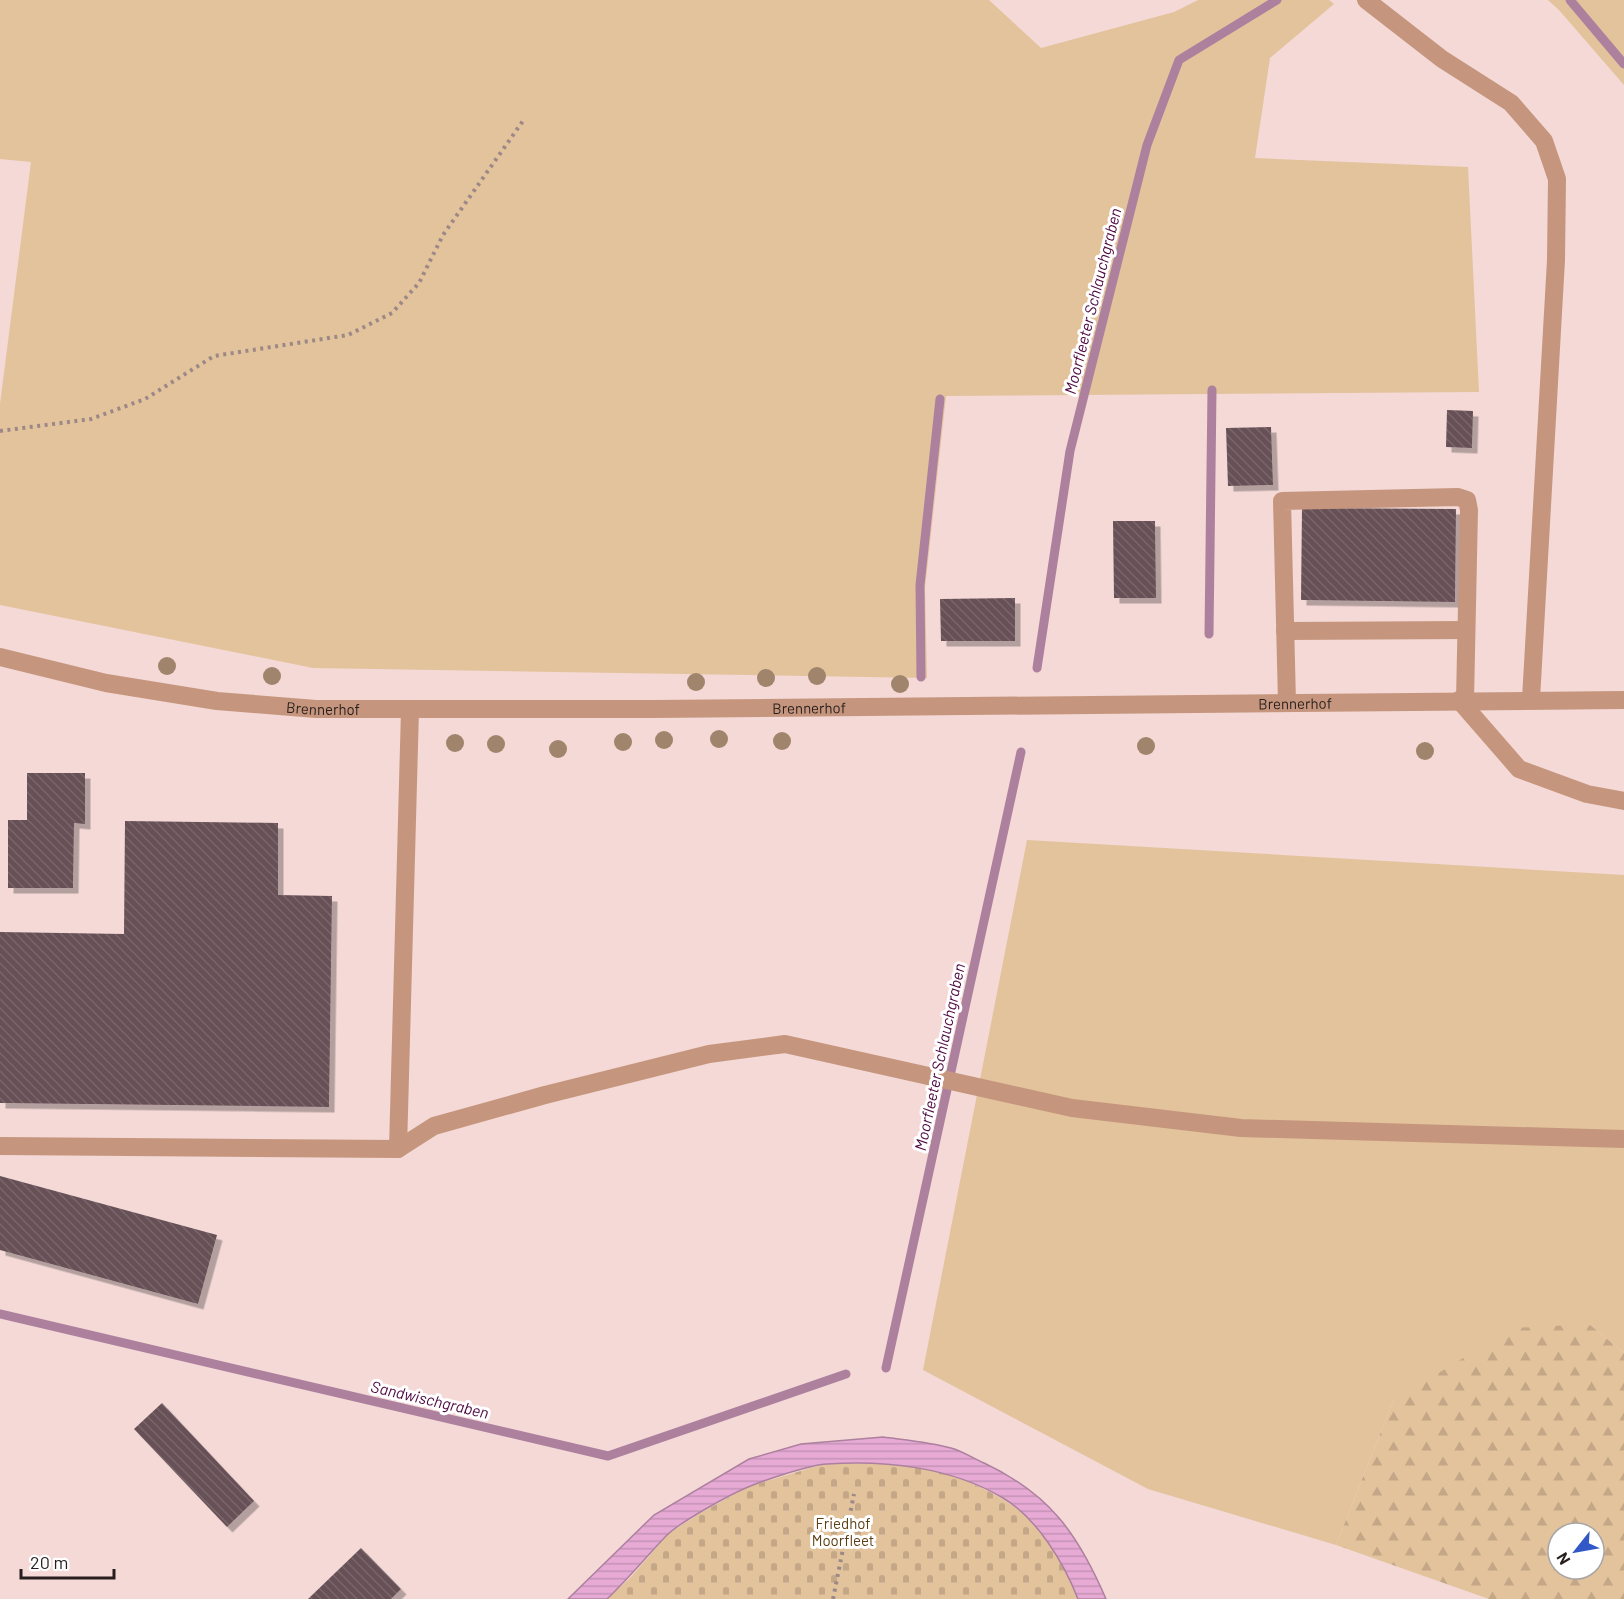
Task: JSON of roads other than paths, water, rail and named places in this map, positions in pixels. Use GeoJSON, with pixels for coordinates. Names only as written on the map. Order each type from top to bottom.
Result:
{"type":"FeatureCollection","features":[{"type":"Feature","properties":{"kind":"street"},"geometry":{"type":"LineString","coordinates":[[1373,6],[1442,59],[1511,102],[1544,141],[1557,179],[1556,260],[1531,699]]}},
{"type":"Feature","properties":{"kind":"street"},"geometry":{"type":"LineString","coordinates":[[1287,702],[1282,501],[1458,496],[1467,500],[1469,510],[1462,700],[1519,769],[1587,794],[1624,801]]}},
{"type":"Feature","properties":{"kind":"street"},"geometry":{"type":"LineString","coordinates":[[1285,631],[1466,630]]}},
{"type":"Feature","properties":{"kind":"street","name":"Brennerhof"},"geometry":{"type":"LineString","coordinates":[[0,657],[106,683],[217,700],[316,710],[1624,700]]}},
{"type":"Feature","properties":{"kind":"street"},"geometry":{"type":"LineString","coordinates":[[398,1149],[410,710]]}},
{"type":"Feature","properties":{"kind":"street"},"geometry":{"type":"LineString","coordinates":[[0,1146],[398,1149],[434,1126],[545,1095],[709,1054],[785,1044],[1072,1108],[1241,1128],[1624,1138]]}},
{"type":"Feature","properties":{"kind":"waterway","name":"Moorfleeter Schlauchgraben"},"geometry":{"type":"LineString","coordinates":[[1037,668],[1070,451],[1147,145],[1179,60],[1277,0]]}},
{"type":"Feature","properties":{"kind":"waterway"},"geometry":{"type":"LineString","coordinates":[[1570,0],[1624,64]]}},
{"type":"Feature","properties":{"kind":"waterway"},"geometry":{"type":"LineString","coordinates":[[1209,634],[1212,390]]}},
{"type":"Feature","properties":{"kind":"waterway"},"geometry":{"type":"LineString","coordinates":[[921,677],[920,585],[940,399]]}},
{"type":"Feature","properties":{"kind":"waterway","name":"Moorfleeter Schlauchgraben"},"geometry":{"type":"LineString","coordinates":[[886,1368],[1021,752]]}},
{"type":"Feature","properties":{"kind":"waterway","name":"Sandwischgraben"},"geometry":{"type":"LineString","coordinates":[[0,1314],[608,1456],[846,1374]]}},
{"type":"Feature","properties":{"kind":"park label","name":"Friedhof Moorfleet"},"geometry":{"type":"Point","coordinates":[843,1532]}}]}
